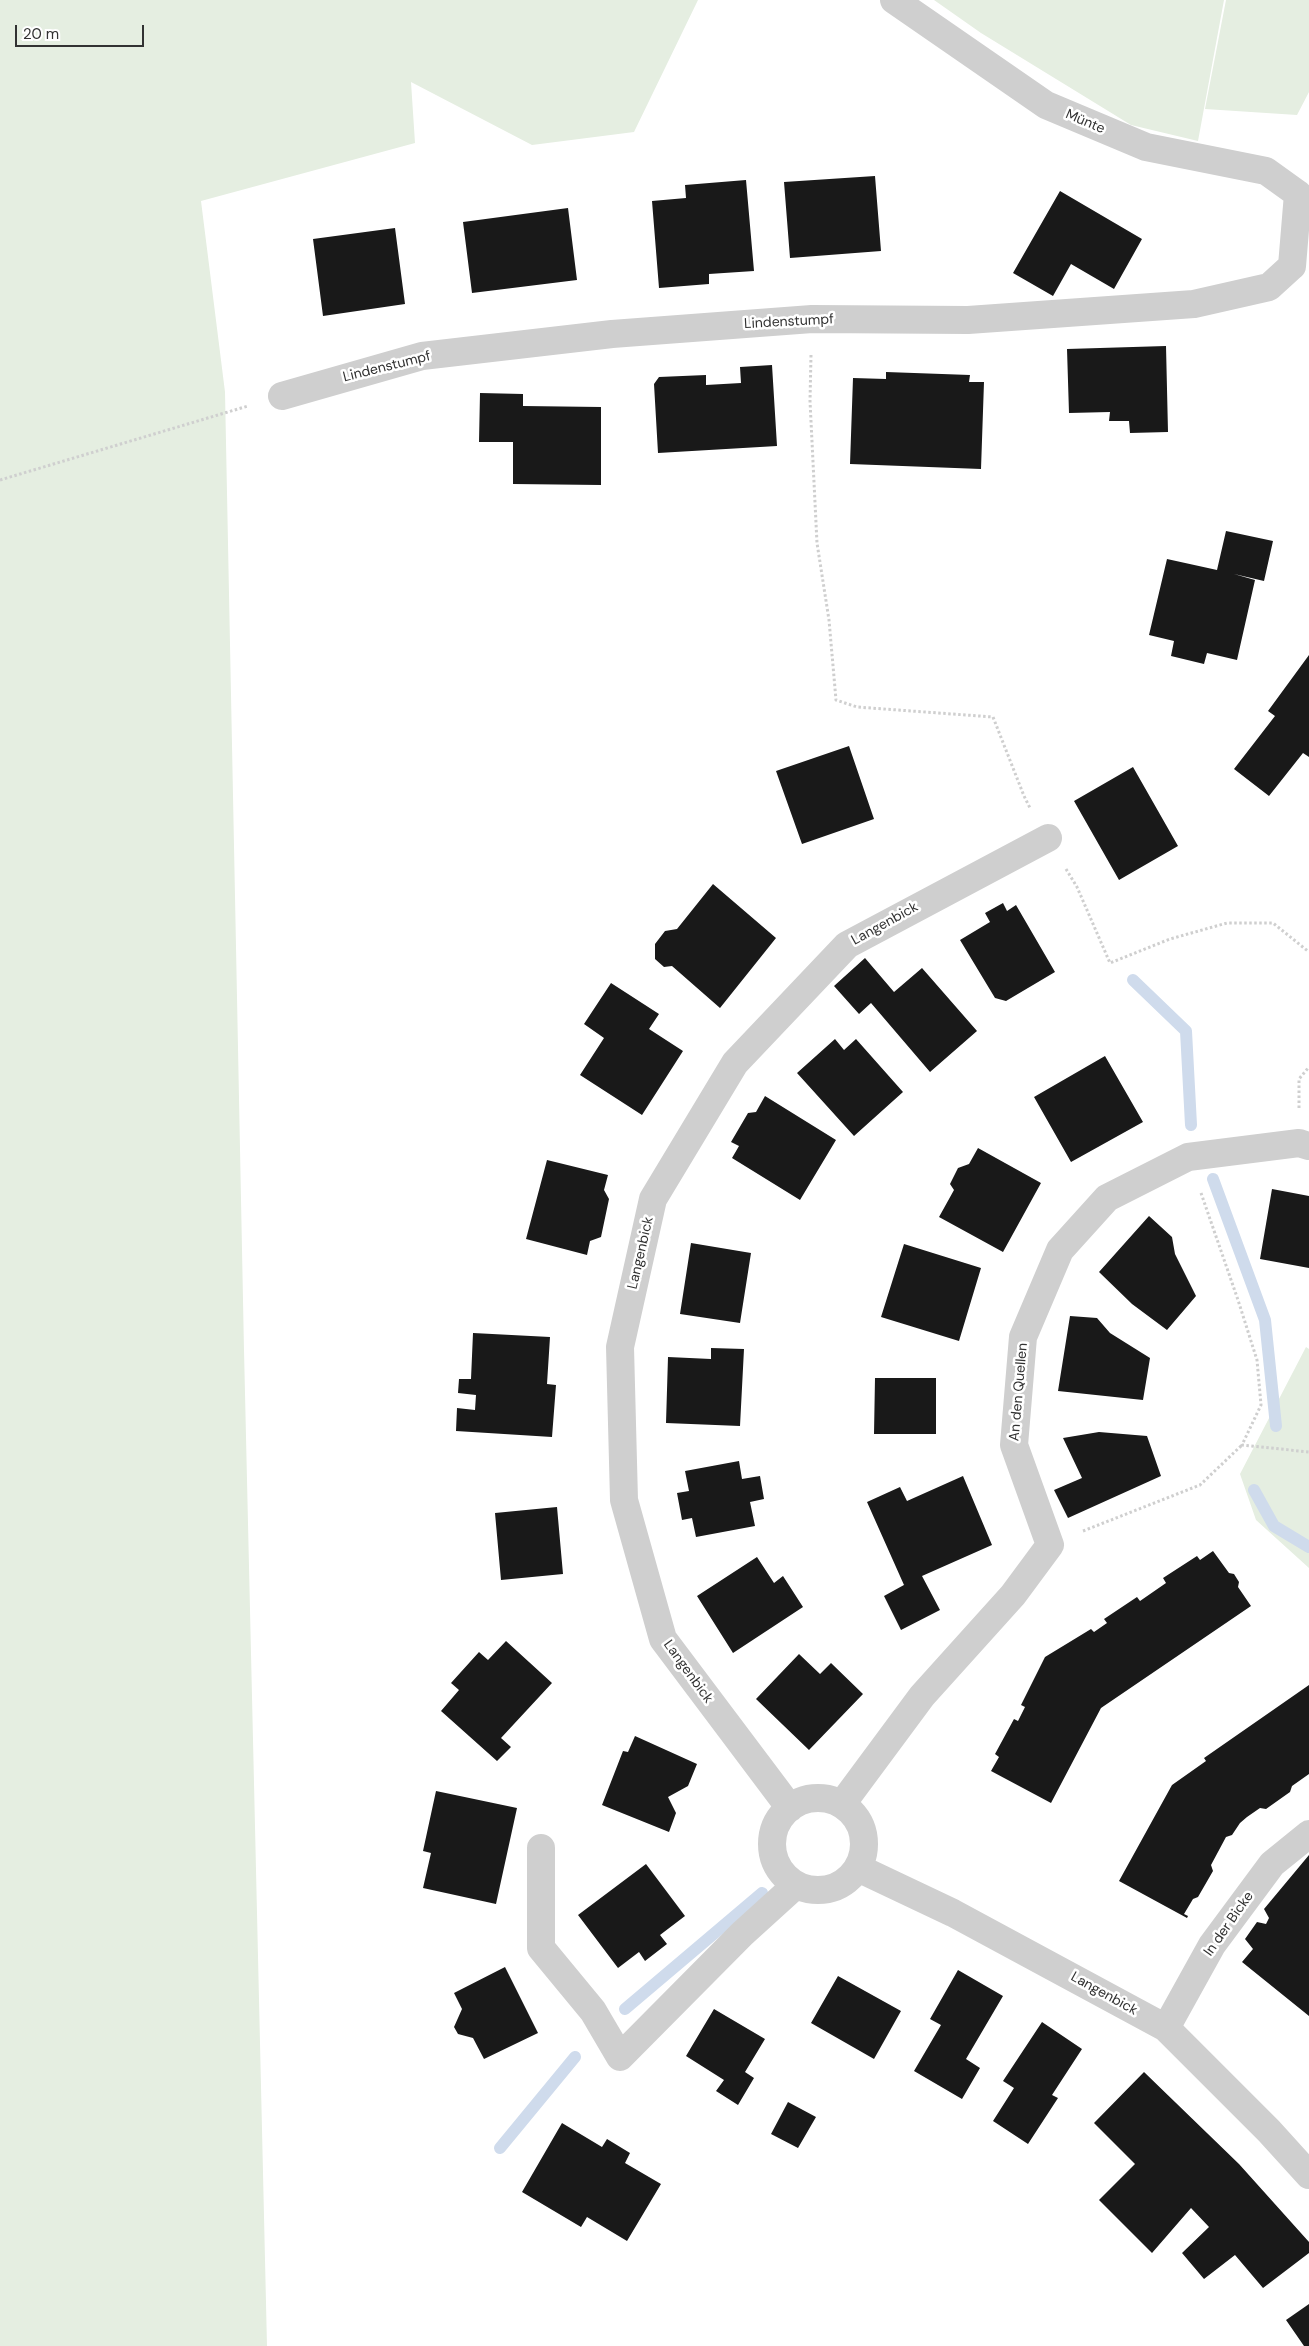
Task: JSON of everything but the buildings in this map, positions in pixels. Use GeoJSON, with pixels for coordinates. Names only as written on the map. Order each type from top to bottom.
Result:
{"type":"FeatureCollection","features":[{"type":"Feature","properties":{"kind":"street","name":"Münte"},"geometry":{"type":"LineString","coordinates":[[894,0],[1046,106],[1146,147],[1266,171],[1304,191]]}},
{"type":"Feature","properties":{"kind":"street"},"geometry":{"type":"LineString","coordinates":[[1300,271],[1304,191]]}},
{"type":"Feature","properties":{"kind":"street","name":"Lindenstumpf"},"geometry":{"type":"LineString","coordinates":[[282,396],[422,356],[612,334],[812,319],[968,320],[1194,304],[1269,287],[1300,271]]}},
{"type":"Feature","properties":{"kind":"street","name":"Langenbick"},"geometry":{"type":"LineString","coordinates":[[790,1808],[663,1639],[624,1500],[620,1347],[653,1199],[735,1063],[847,945],[1048,838]]}},
{"type":"Feature","properties":{"kind":"street","name":"An den Quellen"},"geometry":{"type":"LineString","coordinates":[[1050,1545],[1014,1445],[1023,1337],[1060,1250],[1107,1198],[1188,1157],[1304,1145]]}},
{"type":"Feature","properties":{"kind":"street"},"geometry":{"type":"LineString","coordinates":[[842,1804],[922,1696],[1013,1595],[1050,1545]]}},
{"type":"Feature","properties":{"kind":"street"},"geometry":{"type":"LineString","coordinates":[[815,1798],[829,1799],[842,1804],[853,1814],[863,1833],[863,1855],[858,1868],[849,1879],[837,1886],[823,1890],[808,1890],[796,1885],[784,1875],[776,1862],[772,1848],[774,1833],[780,1819],[790,1808],[802,1801],[815,1798]]}},
{"type":"Feature","properties":{"kind":"street","name":"In der Bicke"},"geometry":{"type":"LineString","coordinates":[[1166,2028],[1212,1945],[1272,1864],[1309,1834]]}},
{"type":"Feature","properties":{"kind":"street"},"geometry":{"type":"LineString","coordinates":[[540,1848],[541,1948],[593,2011],[620,2057],[742,1934],[796,1885]]}},
{"type":"Feature","properties":{"kind":"street","name":"Langenbick"},"geometry":{"type":"LineString","coordinates":[[858,1868],[953,1913],[1166,2028],[1269,2131],[1309,2175]]}},
{"type":"Feature","properties":{"kind":"path"},"geometry":{"type":"LineString","coordinates":[[812,319],[810,401],[817,543],[829,620],[836,700],[857,707],[993,717],[1024,796],[1077,886],[1110,963],[1170,939],[1227,924],[1273,923],[1309,952]]}},
{"type":"Feature","properties":{"kind":"path"},"geometry":{"type":"LineString","coordinates":[[0,480],[282,396]]}},
{"type":"Feature","properties":{"kind":"path"},"geometry":{"type":"LineString","coordinates":[[1304,1145],[1299,1079],[1309,1067]]}},
{"type":"Feature","properties":{"kind":"path"},"geometry":{"type":"LineString","coordinates":[[1050,1545],[1200,1485],[1242,1445],[1261,1405],[1257,1360],[1188,1157]]}},
{"type":"Feature","properties":{"kind":"path"},"geometry":{"type":"LineString","coordinates":[[1242,1445],[1309,1452]]}},
{"type":"Feature","properties":{"kind":"shaded area"},"geometry":{"type":"Polygon","coordinates":[[[0,0],[698,0],[634,132],[532,145],[411,82],[415,143],[201,201],[225,392],[244,1350],[267,2346],[0,2346],[0,0]]]}},
{"type":"Feature","properties":{"kind":"shaded area"},"geometry":{"type":"Polygon","coordinates":[[[934,0],[1224,0],[1198,141],[1131,125],[981,33],[934,0]]]}},
{"type":"Feature","properties":{"kind":"shaded area"},"geometry":{"type":"Polygon","coordinates":[[[1226,0],[1309,0],[1309,92],[1297,115],[1205,109],[1226,0]]]}},
{"type":"Feature","properties":{"kind":"shaded area"},"geometry":{"type":"Polygon","coordinates":[[[1306,1347],[1309,1349],[1309,1568],[1256,1520],[1240,1474],[1306,1347]]]}},
{"type":"Feature","properties":{"kind":"waterway"},"geometry":{"type":"LineString","coordinates":[[1133,980],[1186,1031],[1191,1125]]}},
{"type":"Feature","properties":{"kind":"waterway"},"geometry":{"type":"LineString","coordinates":[[1213,1179],[1265,1320],[1276,1426]]}},
{"type":"Feature","properties":{"kind":"waterway"},"geometry":{"type":"LineString","coordinates":[[1254,1490],[1274,1526],[1309,1547]]}},
{"type":"Feature","properties":{"kind":"waterway"},"geometry":{"type":"LineString","coordinates":[[625,2009],[762,1893]]}},
{"type":"Feature","properties":{"kind":"waterway"},"geometry":{"type":"LineString","coordinates":[[500,2148],[575,2057]]}}]}
